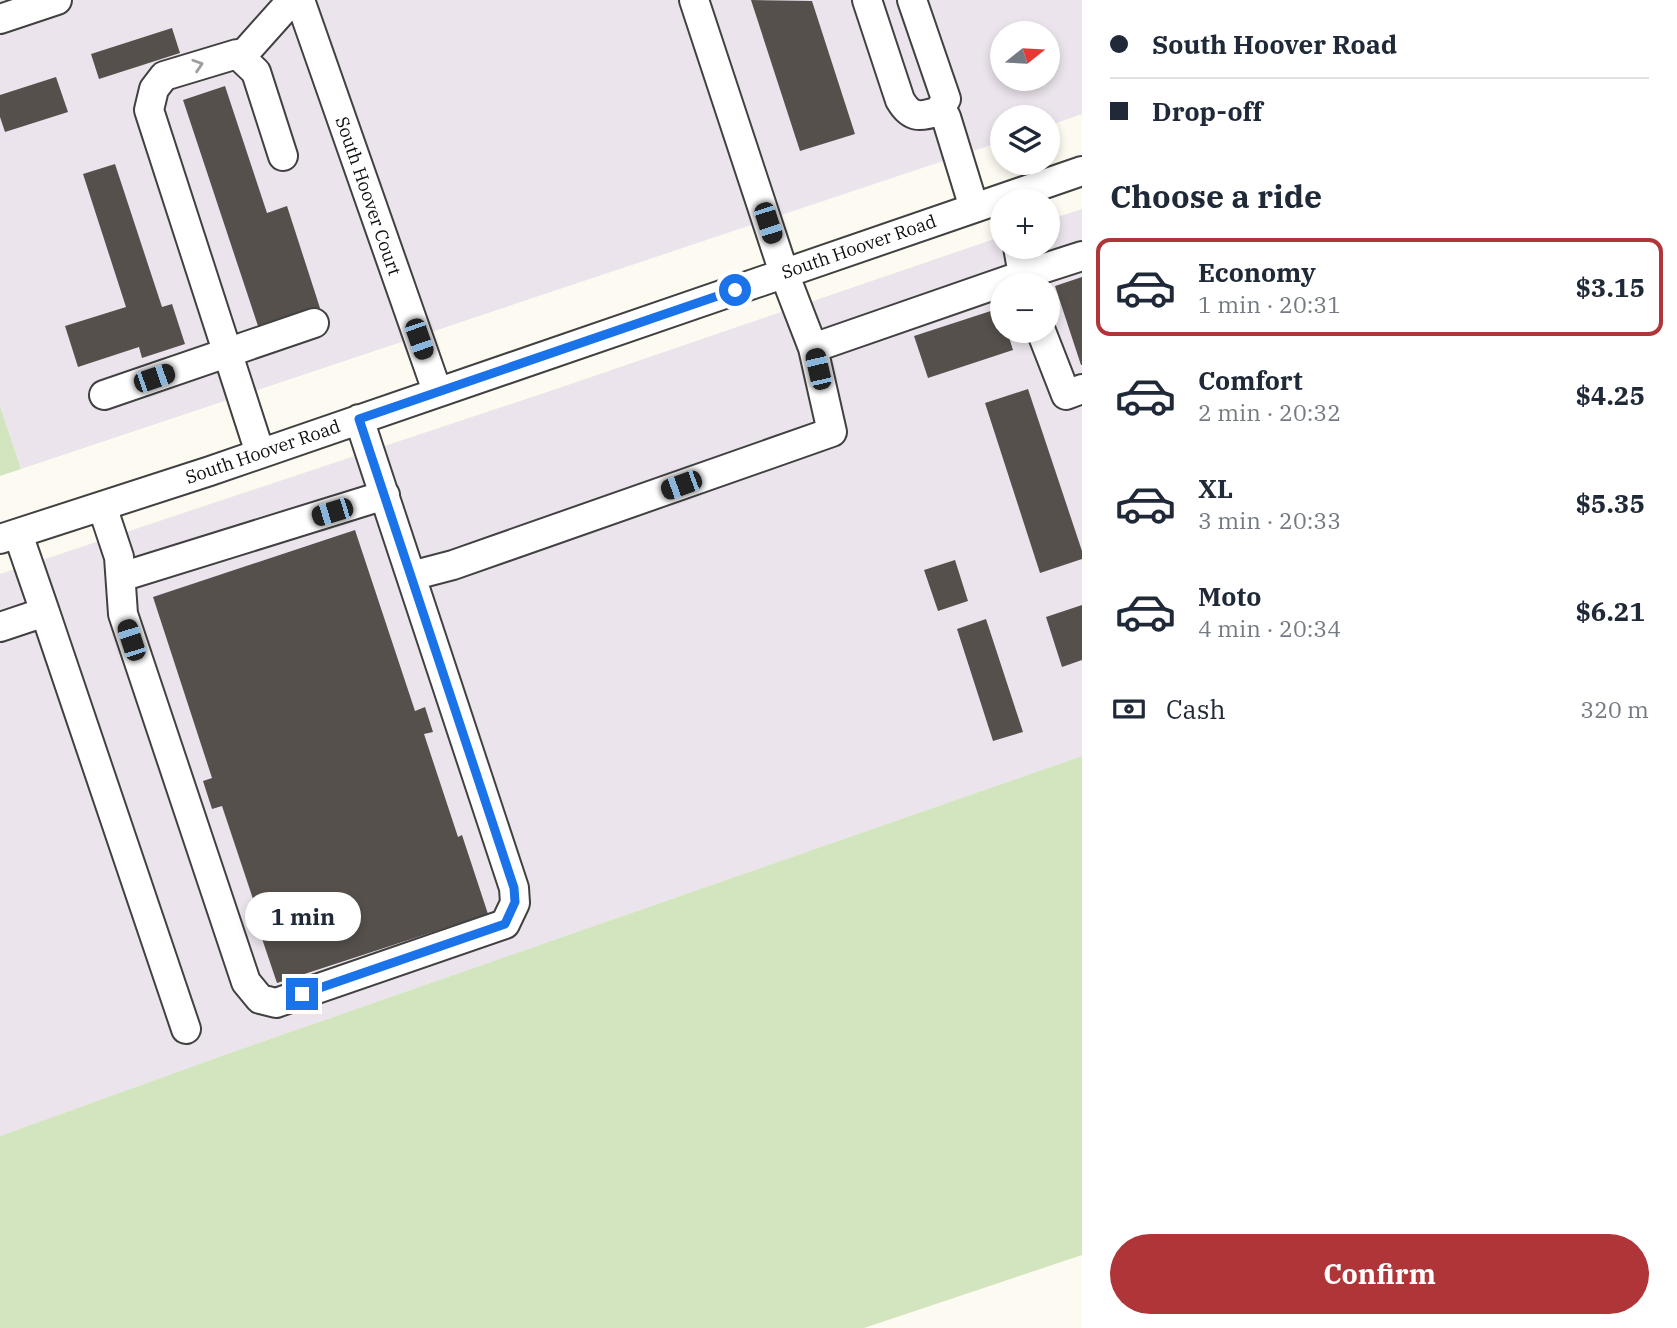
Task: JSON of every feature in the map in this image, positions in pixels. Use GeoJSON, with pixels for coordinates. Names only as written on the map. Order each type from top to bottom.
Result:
{"type":"FeatureCollection","features":[{"type":"Feature","properties":{"kind":"street"},"geometry":{"type":"LineString","coordinates":[[0,19],[57,0]]}},
{"type":"Feature","properties":{"kind":"street"},"geometry":{"type":"LineString","coordinates":[[260,453],[149,110],[155,89],[164,76],[237,55],[292,0]]}},
{"type":"Feature","properties":{"kind":"street","name":"South Hoover Court"},"geometry":{"type":"LineString","coordinates":[[300,0],[437,391]]}},
{"type":"Feature","properties":{"kind":"street"},"geometry":{"type":"LineString","coordinates":[[411,576],[453,565],[832,432],[813,348],[784,273],[694,0]]}},
{"type":"Feature","properties":{"kind":"street"},"geometry":{"type":"LineString","coordinates":[[867,0],[900,100],[906,111],[921,117],[939,111],[946,99],[912,0]]}},
{"type":"Feature","properties":{"kind":"street"},"geometry":{"type":"LineString","coordinates":[[237,55],[256,72],[283,156]]}},
{"type":"Feature","properties":{"kind":"street"},"geometry":{"type":"LineString","coordinates":[[939,111],[946,117],[974,208]]}},
{"type":"Feature","properties":{"kind":"street","name":"South Hoover Road"},"geometry":{"type":"LineString","coordinates":[[1034,189],[1082,171]]}},
{"type":"Feature","properties":{"kind":"street","name":"South Hoover Road"},"geometry":{"type":"LineString","coordinates":[[9,536],[990,204]]}},
{"type":"Feature","properties":{"kind":"street"},"geometry":{"type":"LineString","coordinates":[[1041,273],[1082,256]]}},
{"type":"Feature","properties":{"kind":"street"},"geometry":{"type":"LineString","coordinates":[[813,348],[990,291]]}},
{"type":"Feature","properties":{"kind":"street"},"geometry":{"type":"LineString","coordinates":[[104,395],[314,323]]}},
{"type":"Feature","properties":{"kind":"street"},"geometry":{"type":"LineString","coordinates":[[1046,343],[1066,395],[1082,389]]}},
{"type":"Feature","properties":{"kind":"street"},"geometry":{"type":"LineString","coordinates":[[102,506],[119,557],[123,614],[246,982],[260,999],[276,1003],[505,924],[515,902],[514,888],[359,419]]}},
{"type":"Feature","properties":{"kind":"street"},"geometry":{"type":"LineString","coordinates":[[121,577],[384,495]]}},
{"type":"Feature","properties":{"kind":"street"},"geometry":{"type":"LineString","coordinates":[[9,536],[45,612],[186,1029]]}},
{"type":"Feature","properties":{"kind":"street"},"geometry":{"type":"LineString","coordinates":[[0,627],[45,612]]}},
{"type":"Feature","properties":{"kind":"shaded area"},"geometry":{"type":"Polygon","coordinates":[[[0,0],[1082,0],[1082,114],[1060,122],[1060,105],[990,105],[990,145],[21,469],[0,406],[0,0]]]}},
{"type":"Feature","properties":{"kind":"shaded area"},"geometry":{"type":"Polygon","coordinates":[[[1082,209],[1082,756],[227,1054],[0,1136],[0,574],[559,388],[990,240],[990,259],[1060,259],[1060,216],[1082,209]]]}},
{"type":"Feature","properties":{"kind":"green space"},"geometry":{"type":"Polygon","coordinates":[[[0,406],[21,469],[0,476],[0,406]]]}},
{"type":"Feature","properties":{"kind":"green space"},"geometry":{"type":"Polygon","coordinates":[[[1082,756],[1082,1255],[864,1328],[0,1328],[0,1136],[227,1054],[1082,756]]]}},
{"type":"Feature","properties":{"kind":"building"},"geometry":{"type":"Polygon","coordinates":[[[751,0],[812,1],[855,134],[800,151],[751,0]]]}},
{"type":"Feature","properties":{"kind":"building"},"geometry":{"type":"Polygon","coordinates":[[[172,28],[180,53],[99,79],[91,54],[172,28]]]}},
{"type":"Feature","properties":{"kind":"building"},"geometry":{"type":"Polygon","coordinates":[[[56,77],[68,112],[5,132],[0,117],[0,95],[56,77]]]}},
{"type":"Feature","properties":{"kind":"building"},"geometry":{"type":"Polygon","coordinates":[[[225,86],[267,213],[287,206],[320,308],[259,329],[183,100],[225,86]]]}},
{"type":"Feature","properties":{"kind":"building"},"geometry":{"type":"Polygon","coordinates":[[[115,164],[162,307],[172,304],[185,344],[142,358],[139,347],[78,367],[65,326],[126,307],[83,174],[115,164]]]}},
{"type":"Feature","properties":{"kind":"building"},"geometry":{"type":"Polygon","coordinates":[[[1082,277],[1082,365],[1060,301],[1060,284],[1082,277]]]}},
{"type":"Feature","properties":{"kind":"building"},"geometry":{"type":"Polygon","coordinates":[[[990,311],[990,343],[1011,343],[1013,350],[928,378],[914,336],[990,311]]]}},
{"type":"Feature","properties":{"kind":"building"},"geometry":{"type":"Polygon","coordinates":[[[1028,389],[1082,551],[1082,559],[1040,573],[985,403],[1028,389]]]}},
{"type":"Feature","properties":{"kind":"building"},"geometry":{"type":"Polygon","coordinates":[[[355,530],[415,711],[425,707],[433,732],[424,734],[458,837],[462,835],[488,914],[277,983],[251,906],[255,905],[222,806],[212,809],[203,781],[212,778],[153,597],[355,530]]]}},
{"type":"Feature","properties":{"kind":"building"},"geometry":{"type":"Polygon","coordinates":[[[955,560],[968,601],[938,611],[924,570],[955,560]]]}},
{"type":"Feature","properties":{"kind":"building"},"geometry":{"type":"Polygon","coordinates":[[[1082,605],[1082,660],[1062,667],[1046,617],[1082,605]]]}},
{"type":"Feature","properties":{"kind":"building"},"geometry":{"type":"Polygon","coordinates":[[[986,619],[1023,732],[993,741],[957,629],[986,619]]]}},
{"type":"Feature","properties":{"kind":"route"},"geometry":{"type":"LineString","coordinates":[[302,994],[505,924],[515,902],[514,888],[359,419],[735,290]]}}]}
